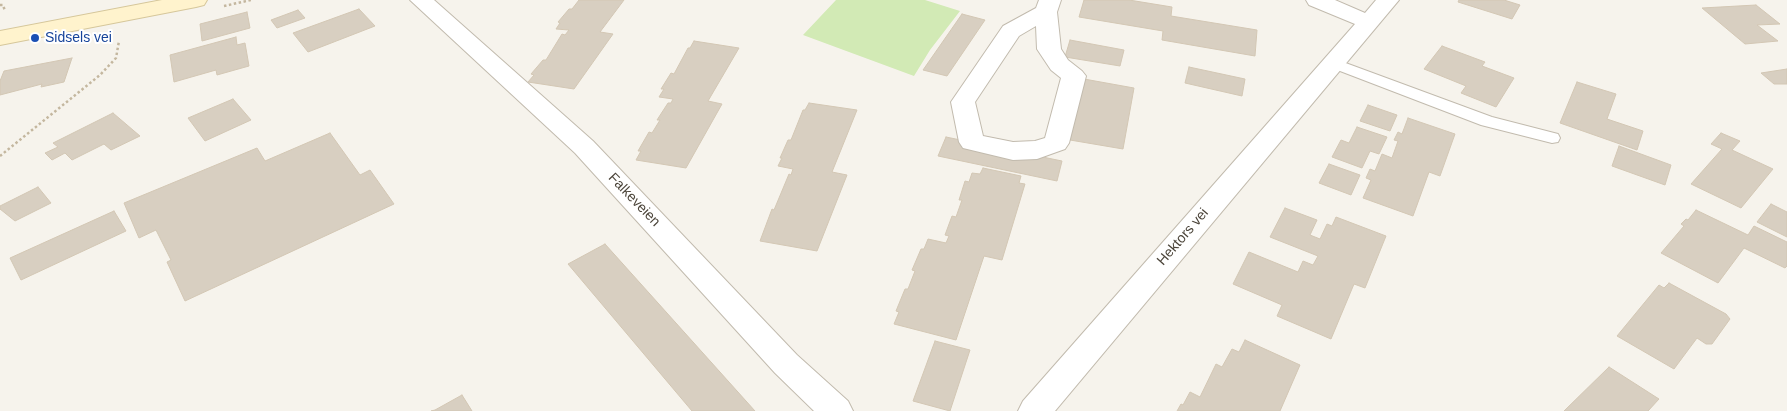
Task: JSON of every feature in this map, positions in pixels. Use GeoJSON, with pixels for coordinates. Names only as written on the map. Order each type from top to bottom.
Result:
{"type":"FeatureCollection","features":[{"type":"Feature","properties":{"kind":"main road"},"geometry":{"type":"LineString","coordinates":[[0,38],[196,0]]}},
{"type":"Feature","properties":{"kind":"street","name":"Falkeveien"},"geometry":{"type":"LineString","coordinates":[[421,0],[584,147],[786,364],[836,411]]}},
{"type":"Feature","properties":{"kind":"street"},"geometry":{"type":"LineString","coordinates":[[1317,0],[1368,22]]}},
{"type":"Feature","properties":{"kind":"street","name":"Hektors vei"},"geometry":{"type":"LineString","coordinates":[[1035,411],[1388,0]]}},
{"type":"Feature","properties":{"kind":"street"},"geometry":{"type":"LineString","coordinates":[[1048,6],[1049,49],[1058,65],[1074,76],[1056,143],[1037,150],[1013,151],[972,142],[963,102],[1011,31],[1048,6]]}},
{"type":"Feature","properties":{"kind":"lane"},"geometry":{"type":"LineString","coordinates":[[1332,63],[1487,121],[1552,138]]}},
{"type":"Feature","properties":{"kind":"path"},"geometry":{"type":"LineString","coordinates":[[0,156],[100,75],[116,58],[119,41],[112,16]]}},
{"type":"Feature","properties":{"kind":"green space"},"geometry":{"type":"Polygon","coordinates":[[[836,0],[925,0],[960,11],[930,50],[914,76],[803,35],[836,0]]]}},
{"type":"Feature","properties":{"kind":"building"},"geometry":{"type":"Polygon","coordinates":[[[579,0],[624,0],[600,32],[613,34],[574,89],[528,82],[534,75],[531,74],[543,60],[546,60],[562,34],[565,35],[569,30],[556,29],[560,23],[558,22],[579,0]]]}},
{"type":"Feature","properties":{"kind":"building"},"geometry":{"type":"Polygon","coordinates":[[[1084,0],[1129,0],[1172,7],[1171,16],[1257,30],[1255,56],[1162,40],[1163,31],[1079,17],[1084,0]]]}},
{"type":"Feature","properties":{"kind":"building"},"geometry":{"type":"Polygon","coordinates":[[[1459,0],[1504,0],[1520,5],[1512,19],[1458,2],[1459,0]]]}},
{"type":"Feature","properties":{"kind":"building"},"geometry":{"type":"Polygon","coordinates":[[[1756,5],[1780,24],[1757,25],[1778,41],[1745,44],[1702,8],[1756,5]]]}},
{"type":"Feature","properties":{"kind":"building"},"geometry":{"type":"Polygon","coordinates":[[[359,9],[375,26],[308,52],[293,33],[359,9]]]}},
{"type":"Feature","properties":{"kind":"building"},"geometry":{"type":"Polygon","coordinates":[[[298,10],[305,18],[277,28],[271,20],[298,10]]]}},
{"type":"Feature","properties":{"kind":"building"},"geometry":{"type":"Polygon","coordinates":[[[247,12],[250,28],[202,41],[200,24],[247,12]]]}},
{"type":"Feature","properties":{"kind":"building"},"geometry":{"type":"Polygon","coordinates":[[[962,14],[985,20],[947,76],[923,70],[962,14]]]}},
{"type":"Feature","properties":{"kind":"building"},"geometry":{"type":"Polygon","coordinates":[[[236,37],[237,45],[245,43],[249,66],[217,75],[216,70],[174,82],[170,55],[236,37]]]}},
{"type":"Feature","properties":{"kind":"building"},"geometry":{"type":"Polygon","coordinates":[[[1070,40],[1124,50],[1120,66],[1065,57],[1070,40]]]}},
{"type":"Feature","properties":{"kind":"building"},"geometry":{"type":"Polygon","coordinates":[[[694,41],[739,48],[708,101],[722,104],[686,168],[636,160],[641,151],[638,151],[649,132],[652,133],[660,120],[657,120],[668,103],[671,103],[673,99],[659,97],[664,89],[661,89],[671,73],[674,74],[688,48],[690,48],[694,41]]]}},
{"type":"Feature","properties":{"kind":"building"},"geometry":{"type":"Polygon","coordinates":[[[1442,46],[1485,62],[1482,66],[1514,78],[1496,107],[1461,93],[1466,86],[1424,69],[1442,46]]]}},
{"type":"Feature","properties":{"kind":"building"},"geometry":{"type":"Polygon","coordinates":[[[72,58],[64,82],[41,87],[42,84],[0,95],[0,81],[4,71],[72,58]]]}},
{"type":"Feature","properties":{"kind":"building"},"geometry":{"type":"Polygon","coordinates":[[[1189,67],[1245,79],[1242,96],[1185,83],[1189,67]]]}},
{"type":"Feature","properties":{"kind":"building"},"geometry":{"type":"Polygon","coordinates":[[[1787,69],[1787,84],[1774,84],[1761,73],[1787,69]]]}},
{"type":"Feature","properties":{"kind":"building"},"geometry":{"type":"Polygon","coordinates":[[[1084,79],[1134,88],[1123,149],[1070,140],[1084,79]]]}},
{"type":"Feature","properties":{"kind":"building"},"geometry":{"type":"Polygon","coordinates":[[[1577,82],[1616,94],[1607,119],[1643,131],[1637,150],[1560,123],[1577,82]]]}},
{"type":"Feature","properties":{"kind":"building"},"geometry":{"type":"Polygon","coordinates":[[[233,99],[251,120],[205,141],[188,118],[233,99]]]}},
{"type":"Feature","properties":{"kind":"building"},"geometry":{"type":"Polygon","coordinates":[[[809,103],[857,110],[832,172],[847,175],[817,251],[760,241],[772,209],[774,210],[789,174],[791,175],[793,169],[778,166],[782,158],[780,158],[788,140],[791,140],[803,110],[805,110],[809,103]]]}},
{"type":"Feature","properties":{"kind":"building"},"geometry":{"type":"Polygon","coordinates":[[[1368,105],[1397,115],[1390,131],[1360,121],[1368,105]]]}},
{"type":"Feature","properties":{"kind":"building"},"geometry":{"type":"Polygon","coordinates":[[[113,113],[140,136],[111,150],[104,144],[72,160],[65,153],[52,160],[45,153],[58,147],[53,143],[113,113]]]}},
{"type":"Feature","properties":{"kind":"building"},"geometry":{"type":"Polygon","coordinates":[[[1408,118],[1455,134],[1440,176],[1429,172],[1413,216],[1363,198],[1371,180],[1366,178],[1370,169],[1375,171],[1382,154],[1392,158],[1398,141],[1394,140],[1398,132],[1402,134],[1408,118]]]}},
{"type":"Feature","properties":{"kind":"building"},"geometry":{"type":"Polygon","coordinates":[[[1357,127],[1387,137],[1379,154],[1370,151],[1362,168],[1332,157],[1341,140],[1349,143],[1357,127]]]}},
{"type":"Feature","properties":{"kind":"building"},"geometry":{"type":"Polygon","coordinates":[[[330,133],[360,175],[370,170],[394,204],[185,301],[167,262],[171,260],[156,230],[139,238],[124,203],[257,148],[265,161],[330,133]]]}},
{"type":"Feature","properties":{"kind":"building"},"geometry":{"type":"Polygon","coordinates":[[[1721,133],[1740,141],[1732,150],[1773,169],[1741,208],[1691,184],[1722,149],[1711,144],[1721,133]]]}},
{"type":"Feature","properties":{"kind":"building"},"geometry":{"type":"Polygon","coordinates":[[[946,137],[1062,161],[1057,181],[938,156],[946,137]]]}},
{"type":"Feature","properties":{"kind":"building"},"geometry":{"type":"Polygon","coordinates":[[[1619,146],[1671,165],[1665,185],[1612,166],[1619,146]]]}},
{"type":"Feature","properties":{"kind":"building"},"geometry":{"type":"Polygon","coordinates":[[[1329,164],[1360,175],[1351,195],[1319,183],[1329,164]]]}},
{"type":"Feature","properties":{"kind":"building"},"geometry":{"type":"Polygon","coordinates":[[[983,168],[1021,176],[1019,183],[1025,184],[1002,260],[984,256],[956,340],[894,324],[899,312],[896,311],[905,289],[908,289],[915,271],[912,270],[921,249],[924,249],[928,239],[946,243],[949,236],[945,235],[952,216],[956,217],[962,200],[959,200],[965,181],[969,182],[972,173],[980,174],[983,168]]]}},
{"type":"Feature","properties":{"kind":"building"},"geometry":{"type":"Polygon","coordinates":[[[38,187],[51,203],[15,221],[0,209],[0,206],[38,187]]]}},
{"type":"Feature","properties":{"kind":"building"},"geometry":{"type":"Polygon","coordinates":[[[1771,204],[1787,212],[1787,237],[1757,222],[1771,204]]]}},
{"type":"Feature","properties":{"kind":"building"},"geometry":{"type":"Polygon","coordinates":[[[1285,208],[1317,220],[1310,235],[1320,239],[1327,224],[1332,226],[1336,217],[1386,236],[1365,288],[1354,284],[1331,339],[1277,316],[1282,305],[1233,284],[1249,252],[1298,272],[1303,261],[1313,265],[1318,256],[1270,237],[1285,208]]]}},
{"type":"Feature","properties":{"kind":"building"},"geometry":{"type":"Polygon","coordinates":[[[1696,210],[1748,235],[1754,226],[1787,242],[1787,266],[1785,268],[1744,248],[1718,283],[1661,253],[1684,226],[1681,224],[1686,219],[1688,220],[1696,210]]]}},
{"type":"Feature","properties":{"kind":"building"},"geometry":{"type":"Polygon","coordinates":[[[114,211],[126,231],[21,280],[10,258],[114,211]]]}},
{"type":"Feature","properties":{"kind":"building"},"geometry":{"type":"Polygon","coordinates":[[[605,244],[755,411],[692,411],[568,264],[605,244]]]}},
{"type":"Feature","properties":{"kind":"building"},"geometry":{"type":"Polygon","coordinates":[[[1669,283],[1726,314],[1730,319],[1712,344],[1706,344],[1697,338],[1674,369],[1617,336],[1659,285],[1664,288],[1669,283]]]}},
{"type":"Feature","properties":{"kind":"building"},"geometry":{"type":"Polygon","coordinates":[[[1245,340],[1300,365],[1280,411],[1177,411],[1181,404],[1183,405],[1190,392],[1200,397],[1216,364],[1222,367],[1232,349],[1239,352],[1245,340]]]}},
{"type":"Feature","properties":{"kind":"building"},"geometry":{"type":"Polygon","coordinates":[[[935,341],[970,350],[950,411],[913,401],[935,341]]]}},
{"type":"Feature","properties":{"kind":"building"},"geometry":{"type":"Polygon","coordinates":[[[1609,367],[1659,399],[1648,411],[1564,411],[1609,367]]]}},
{"type":"Feature","properties":{"kind":"building"},"geometry":{"type":"Polygon","coordinates":[[[462,395],[472,411],[431,411],[435,410],[462,395]]]}},
{"type":"Feature","properties":{"kind":"place","name":"Sidsels vei"},"geometry":{"type":"Point","coordinates":[35,38]}}]}
